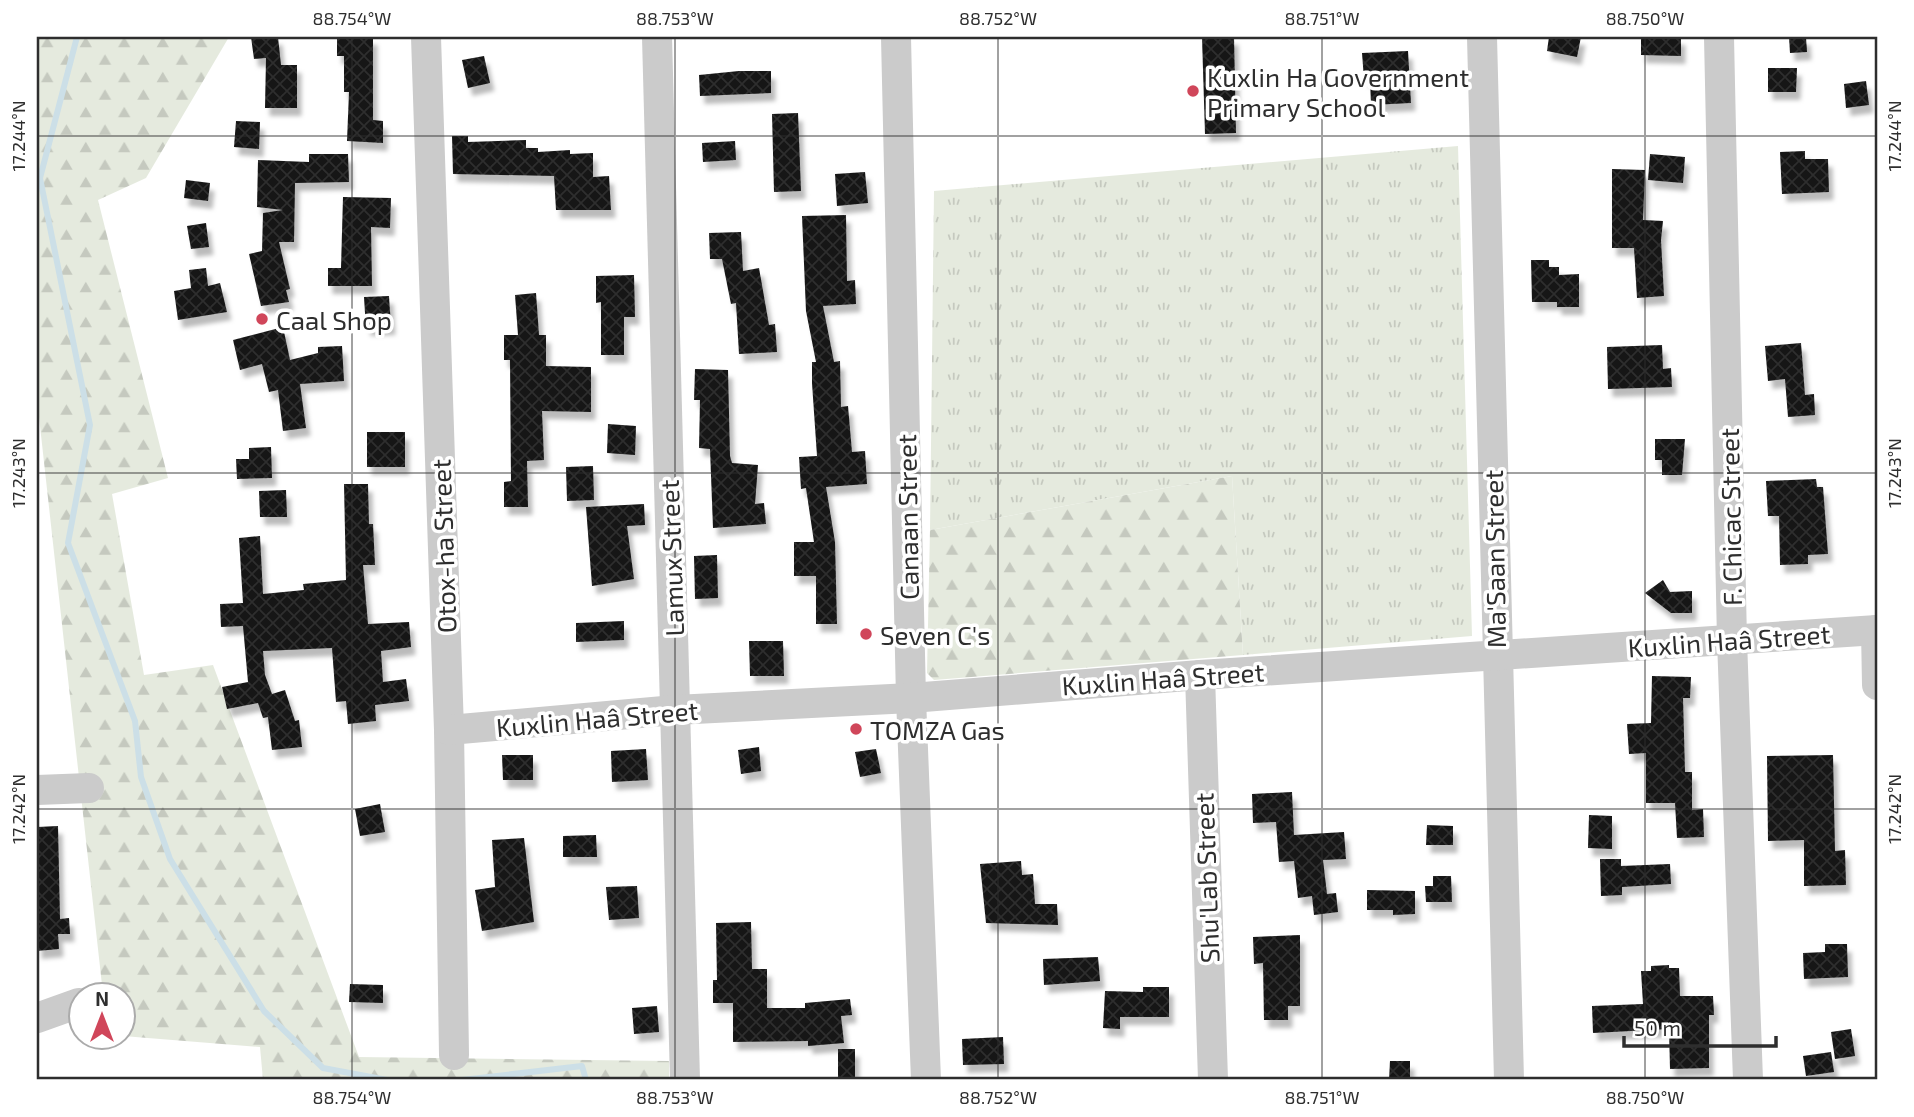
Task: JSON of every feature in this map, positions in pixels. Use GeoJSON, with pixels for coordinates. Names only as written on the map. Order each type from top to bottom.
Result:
{"type":"FeatureCollection","features":[{"type":"Feature","properties":{"kind":"street","name":"Otox-ha Street"},"geometry":{"type":"LineString","coordinates":[[426,37],[449,730],[454,1055]]}},
{"type":"Feature","properties":{"kind":"street","name":"Lamux Street"},"geometry":{"type":"LineString","coordinates":[[657,37],[685,1080]]}},
{"type":"Feature","properties":{"kind":"street","name":"Canaan Street"},"geometry":{"type":"LineString","coordinates":[[896,37],[911,698],[926,1080]]}},
{"type":"Feature","properties":{"kind":"street","name":"Ma'Saan Street"},"geometry":{"type":"LineString","coordinates":[[1482,37],[1509,1080]]}},
{"type":"Feature","properties":{"kind":"street","name":"F. Chicac Street"},"geometry":{"type":"LineString","coordinates":[[1719,37],[1732,640],[1748,1080]]}},
{"type":"Feature","properties":{"kind":"street","name":"Kuxlin Haâ Street"},"geometry":{"type":"LineString","coordinates":[[449,730],[675,710],[911,698],[1497,654],[1877,630]]}},
{"type":"Feature","properties":{"kind":"street"},"geometry":{"type":"LineString","coordinates":[[1877,630],[1877,685]]}},
{"type":"Feature","properties":{"kind":"street","name":"Shu'Lab Street"},"geometry":{"type":"LineString","coordinates":[[1200,675],[1213,1080]]}},
{"type":"Feature","properties":{"kind":"street"},"geometry":{"type":"LineString","coordinates":[[37,790],[89,788]]}},
{"type":"Feature","properties":{"kind":"street"},"geometry":{"type":"LineString","coordinates":[[37,1018],[66,1008]]}},
{"type":"Feature","properties":{"kind":"green space"},"geometry":{"type":"Polygon","coordinates":[[[37,37],[229,37],[146,178],[98,200],[168,478],[112,494],[144,675],[213,665],[359,1057],[669,1061],[669,1080],[263,1080],[260,1047],[136,1037],[136,981],[102,981],[37,399],[37,37]]]}},
{"type":"Feature","properties":{"kind":"green space"},"geometry":{"type":"Polygon","coordinates":[[[1458,146],[1472,636],[1243,655],[1232,476],[930,530],[934,191],[1458,146]]]}},
{"type":"Feature","properties":{"kind":"green space"},"geometry":{"type":"Polygon","coordinates":[[[1232,476],[1243,655],[934,680],[927,673],[930,530],[1232,476]]]}},
{"type":"Feature","properties":{"kind":"building"},"geometry":{"type":"Polygon","coordinates":[[[251,37],[278,37],[281,65],[297,65],[297,108],[265,108],[266,58],[254,59],[251,37]]]}},
{"type":"Feature","properties":{"kind":"building"},"geometry":{"type":"Polygon","coordinates":[[[337,37],[373,37],[373,120],[383,121],[383,143],[347,141],[349,92],[344,92],[344,56],[337,56],[337,37]]]}},
{"type":"Feature","properties":{"kind":"building"},"geometry":{"type":"Polygon","coordinates":[[[1202,37],[1234,37],[1236,133],[1205,134],[1202,37]]]}},
{"type":"Feature","properties":{"kind":"building"},"geometry":{"type":"Polygon","coordinates":[[[1549,37],[1581,37],[1577,57],[1547,51],[1549,37]]]}},
{"type":"Feature","properties":{"kind":"building"},"geometry":{"type":"Polygon","coordinates":[[[1641,37],[1681,37],[1681,56],[1641,55],[1641,37]]]}},
{"type":"Feature","properties":{"kind":"building"},"geometry":{"type":"Polygon","coordinates":[[[1789,37],[1806,37],[1807,52],[1790,53],[1789,37]]]}},
{"type":"Feature","properties":{"kind":"building"},"geometry":{"type":"Polygon","coordinates":[[[1408,51],[1411,103],[1371,105],[1370,79],[1364,79],[1362,53],[1408,51]]]}},
{"type":"Feature","properties":{"kind":"building"},"geometry":{"type":"Polygon","coordinates":[[[484,56],[490,83],[468,88],[462,60],[484,56]]]}},
{"type":"Feature","properties":{"kind":"building"},"geometry":{"type":"Polygon","coordinates":[[[1768,68],[1797,68],[1796,92],[1768,92],[1768,68]]]}},
{"type":"Feature","properties":{"kind":"building"},"geometry":{"type":"Polygon","coordinates":[[[771,71],[771,93],[700,96],[699,75],[771,71]]]}},
{"type":"Feature","properties":{"kind":"building"},"geometry":{"type":"Polygon","coordinates":[[[1866,81],[1869,105],[1846,108],[1844,84],[1866,81]]]}},
{"type":"Feature","properties":{"kind":"building"},"geometry":{"type":"Polygon","coordinates":[[[798,113],[801,191],[774,192],[772,114],[798,113]]]}},
{"type":"Feature","properties":{"kind":"building"},"geometry":{"type":"Polygon","coordinates":[[[236,121],[260,122],[259,149],[234,147],[236,121]]]}},
{"type":"Feature","properties":{"kind":"building"},"geometry":{"type":"Polygon","coordinates":[[[452,136],[468,136],[468,142],[526,140],[526,148],[538,148],[538,152],[570,150],[570,154],[593,153],[593,177],[609,176],[611,210],[556,210],[554,176],[453,174],[452,136]]]}},
{"type":"Feature","properties":{"kind":"building"},"geometry":{"type":"Polygon","coordinates":[[[735,141],[736,160],[703,162],[702,143],[735,141]]]}},
{"type":"Feature","properties":{"kind":"building"},"geometry":{"type":"Polygon","coordinates":[[[1805,151],[1805,159],[1828,159],[1829,192],[1782,194],[1780,152],[1805,151]]]}},
{"type":"Feature","properties":{"kind":"building"},"geometry":{"type":"Polygon","coordinates":[[[309,154],[348,154],[349,182],[295,183],[294,242],[279,242],[290,289],[286,290],[289,302],[261,306],[249,254],[262,251],[263,213],[283,210],[257,207],[258,160],[309,162],[309,154]]]}},
{"type":"Feature","properties":{"kind":"building"},"geometry":{"type":"Polygon","coordinates":[[[1650,154],[1685,157],[1683,183],[1648,180],[1650,154]]]}},
{"type":"Feature","properties":{"kind":"building"},"geometry":{"type":"Polygon","coordinates":[[[1612,169],[1645,170],[1643,220],[1663,221],[1661,240],[1664,296],[1637,298],[1634,248],[1612,248],[1612,169]]]}},
{"type":"Feature","properties":{"kind":"building"},"geometry":{"type":"Polygon","coordinates":[[[865,172],[868,203],[837,206],[835,174],[865,172]]]}},
{"type":"Feature","properties":{"kind":"building"},"geometry":{"type":"Polygon","coordinates":[[[186,180],[210,183],[208,201],[184,198],[186,180]]]}},
{"type":"Feature","properties":{"kind":"building"},"geometry":{"type":"Polygon","coordinates":[[[343,197],[391,198],[390,228],[371,227],[372,286],[328,286],[328,268],[341,268],[343,197]]]}},
{"type":"Feature","properties":{"kind":"building"},"geometry":{"type":"Polygon","coordinates":[[[846,215],[847,281],[855,280],[856,304],[823,306],[834,362],[840,361],[841,407],[848,406],[852,452],[865,451],[867,484],[826,487],[835,542],[837,624],[816,624],[816,576],[794,576],[794,542],[814,542],[806,488],[801,489],[799,457],[817,456],[812,383],[812,362],[816,362],[806,311],[802,216],[846,215]]]}},
{"type":"Feature","properties":{"kind":"building"},"geometry":{"type":"Polygon","coordinates":[[[206,223],[209,247],[191,249],[187,226],[206,223]]]}},
{"type":"Feature","properties":{"kind":"building"},"geometry":{"type":"Polygon","coordinates":[[[741,232],[743,271],[759,268],[769,325],[775,324],[777,352],[739,354],[736,303],[731,304],[722,259],[710,259],[709,233],[741,232]]]}},
{"type":"Feature","properties":{"kind":"building"},"geometry":{"type":"Polygon","coordinates":[[[1531,260],[1549,260],[1549,267],[1559,267],[1559,275],[1579,274],[1579,307],[1557,307],[1557,302],[1532,302],[1531,260]]]}},
{"type":"Feature","properties":{"kind":"building"},"geometry":{"type":"Polygon","coordinates":[[[206,268],[208,286],[220,283],[227,312],[178,320],[174,291],[191,288],[189,270],[206,268]]]}},
{"type":"Feature","properties":{"kind":"building"},"geometry":{"type":"Polygon","coordinates":[[[634,275],[635,317],[624,317],[624,355],[601,355],[601,302],[596,303],[596,276],[634,275]]]}},
{"type":"Feature","properties":{"kind":"building"},"geometry":{"type":"Polygon","coordinates":[[[536,293],[539,335],[546,335],[546,366],[591,367],[591,412],[542,411],[544,460],[527,461],[528,507],[504,507],[504,482],[511,481],[510,360],[504,360],[504,335],[518,335],[515,295],[536,293]]]}},
{"type":"Feature","properties":{"kind":"building"},"geometry":{"type":"Polygon","coordinates":[[[389,296],[391,327],[366,328],[364,297],[389,296]]]}},
{"type":"Feature","properties":{"kind":"building"},"geometry":{"type":"Polygon","coordinates":[[[283,327],[290,360],[318,353],[318,347],[342,346],[344,381],[300,384],[306,428],[283,431],[278,390],[269,392],[262,364],[240,370],[233,340],[283,327]]]}},
{"type":"Feature","properties":{"kind":"building"},"geometry":{"type":"Polygon","coordinates":[[[1801,343],[1805,395],[1814,394],[1815,415],[1788,417],[1785,379],[1768,381],[1765,346],[1801,343]]]}},
{"type":"Feature","properties":{"kind":"building"},"geometry":{"type":"Polygon","coordinates":[[[1662,345],[1663,369],[1671,368],[1672,387],[1608,389],[1607,347],[1662,345]]]}},
{"type":"Feature","properties":{"kind":"building"},"geometry":{"type":"Polygon","coordinates":[[[695,369],[728,370],[730,456],[732,463],[758,465],[755,504],[764,503],[766,524],[713,528],[710,449],[699,448],[700,400],[694,400],[695,369]]]}},
{"type":"Feature","properties":{"kind":"building"},"geometry":{"type":"Polygon","coordinates":[[[608,424],[636,426],[635,455],[607,453],[608,424]]]}},
{"type":"Feature","properties":{"kind":"building"},"geometry":{"type":"Polygon","coordinates":[[[367,432],[405,432],[405,467],[367,467],[367,432]]]}},
{"type":"Feature","properties":{"kind":"building"},"geometry":{"type":"Polygon","coordinates":[[[1655,439],[1685,439],[1682,475],[1662,475],[1662,460],[1655,460],[1655,439]]]}},
{"type":"Feature","properties":{"kind":"building"},"geometry":{"type":"Polygon","coordinates":[[[271,447],[272,478],[237,479],[236,459],[249,459],[249,448],[271,447]]]}},
{"type":"Feature","properties":{"kind":"building"},"geometry":{"type":"Polygon","coordinates":[[[593,466],[594,500],[567,501],[566,467],[593,466]]]}},
{"type":"Feature","properties":{"kind":"building"},"geometry":{"type":"Polygon","coordinates":[[[1816,479],[1817,487],[1823,487],[1828,554],[1808,555],[1808,564],[1780,565],[1779,516],[1768,516],[1766,481],[1816,479]]]}},
{"type":"Feature","properties":{"kind":"building"},"geometry":{"type":"Polygon","coordinates":[[[344,484],[368,484],[369,524],[373,524],[375,565],[363,565],[368,624],[409,622],[411,647],[381,651],[383,682],[406,679],[409,701],[375,705],[376,721],[348,724],[346,701],[336,702],[332,648],[263,651],[265,675],[272,694],[285,690],[295,721],[299,720],[302,747],[272,750],[268,717],[263,718],[258,703],[227,709],[222,687],[248,682],[243,626],[221,627],[220,604],[243,603],[239,538],[260,536],[263,594],[304,590],[303,584],[346,580],[344,484]]]}},
{"type":"Feature","properties":{"kind":"building"},"geometry":{"type":"Polygon","coordinates":[[[286,490],[287,517],[260,517],[259,491],[286,490]]]}},
{"type":"Feature","properties":{"kind":"building"},"geometry":{"type":"Polygon","coordinates":[[[644,504],[645,525],[627,526],[634,579],[592,586],[586,507],[644,504]]]}},
{"type":"Feature","properties":{"kind":"building"},"geometry":{"type":"Polygon","coordinates":[[[717,555],[718,598],[695,599],[694,556],[717,555]]]}},
{"type":"Feature","properties":{"kind":"building"},"geometry":{"type":"Polygon","coordinates":[[[1663,580],[1670,592],[1692,591],[1692,613],[1671,613],[1645,593],[1663,580]]]}},
{"type":"Feature","properties":{"kind":"building"},"geometry":{"type":"Polygon","coordinates":[[[624,621],[624,640],[576,642],[576,623],[624,621]]]}},
{"type":"Feature","properties":{"kind":"building"},"geometry":{"type":"Polygon","coordinates":[[[749,641],[783,641],[784,676],[750,676],[749,641]]]}},
{"type":"Feature","properties":{"kind":"building"},"geometry":{"type":"Polygon","coordinates":[[[1652,676],[1691,677],[1690,698],[1683,698],[1685,772],[1692,772],[1692,810],[1703,809],[1704,837],[1677,838],[1675,803],[1646,803],[1646,753],[1629,754],[1627,724],[1651,723],[1652,676]]]}},
{"type":"Feature","properties":{"kind":"building"},"geometry":{"type":"Polygon","coordinates":[[[759,747],[761,771],[741,774],[738,750],[759,747]]]}},
{"type":"Feature","properties":{"kind":"building"},"geometry":{"type":"Polygon","coordinates":[[[646,749],[648,780],[612,782],[611,751],[646,749]]]}},
{"type":"Feature","properties":{"kind":"building"},"geometry":{"type":"Polygon","coordinates":[[[876,749],[881,773],[860,777],[855,752],[876,749]]]}},
{"type":"Feature","properties":{"kind":"building"},"geometry":{"type":"Polygon","coordinates":[[[502,755],[533,755],[533,780],[503,780],[502,755]]]}},
{"type":"Feature","properties":{"kind":"building"},"geometry":{"type":"Polygon","coordinates":[[[1833,755],[1835,851],[1845,850],[1846,885],[1804,886],[1804,840],[1768,841],[1767,756],[1833,755]]]}},
{"type":"Feature","properties":{"kind":"building"},"geometry":{"type":"Polygon","coordinates":[[[1292,792],[1294,835],[1344,832],[1346,859],[1323,860],[1327,894],[1336,893],[1338,912],[1314,915],[1312,896],[1298,898],[1294,861],[1279,862],[1276,822],[1253,823],[1252,794],[1292,792]]]}},
{"type":"Feature","properties":{"kind":"building"},"geometry":{"type":"Polygon","coordinates":[[[380,804],[385,832],[360,836],[355,809],[380,804]]]}},
{"type":"Feature","properties":{"kind":"building"},"geometry":{"type":"Polygon","coordinates":[[[1589,815],[1612,816],[1612,849],[1588,848],[1589,815]]]}},
{"type":"Feature","properties":{"kind":"building"},"geometry":{"type":"Polygon","coordinates":[[[1427,825],[1453,826],[1453,845],[1426,845],[1427,825]]]}},
{"type":"Feature","properties":{"kind":"building"},"geometry":{"type":"Polygon","coordinates":[[[58,826],[60,919],[69,918],[70,934],[58,934],[59,949],[37,951],[37,827],[58,826]]]}},
{"type":"Feature","properties":{"kind":"building"},"geometry":{"type":"Polygon","coordinates":[[[596,835],[597,857],[563,857],[563,836],[596,835]]]}},
{"type":"Feature","properties":{"kind":"building"},"geometry":{"type":"Polygon","coordinates":[[[524,838],[534,922],[482,931],[475,890],[495,887],[492,840],[524,838]]]}},
{"type":"Feature","properties":{"kind":"building"},"geometry":{"type":"Polygon","coordinates":[[[1600,859],[1621,859],[1621,866],[1670,864],[1671,884],[1622,887],[1622,895],[1601,896],[1600,859]]]}},
{"type":"Feature","properties":{"kind":"building"},"geometry":{"type":"Polygon","coordinates":[[[1021,861],[1022,875],[1033,874],[1035,904],[1057,904],[1058,925],[986,923],[980,864],[1021,861]]]}},
{"type":"Feature","properties":{"kind":"building"},"geometry":{"type":"Polygon","coordinates":[[[1433,876],[1451,876],[1452,902],[1426,902],[1425,886],[1433,886],[1433,876]]]}},
{"type":"Feature","properties":{"kind":"building"},"geometry":{"type":"Polygon","coordinates":[[[637,886],[639,918],[609,920],[606,887],[637,886]]]}},
{"type":"Feature","properties":{"kind":"building"},"geometry":{"type":"Polygon","coordinates":[[[1367,890],[1415,891],[1415,914],[1393,915],[1393,910],[1367,910],[1367,890]]]}},
{"type":"Feature","properties":{"kind":"building"},"geometry":{"type":"Polygon","coordinates":[[[751,922],[752,969],[767,969],[767,1008],[805,1008],[805,1003],[850,999],[852,1015],[841,1016],[844,1043],[808,1046],[808,1041],[733,1042],[733,1003],[713,1003],[713,980],[717,980],[716,923],[751,922]]]}},
{"type":"Feature","properties":{"kind":"building"},"geometry":{"type":"Polygon","coordinates":[[[1300,935],[1300,1006],[1288,1006],[1288,1020],[1264,1020],[1263,963],[1254,964],[1253,937],[1300,935]]]}},
{"type":"Feature","properties":{"kind":"building"},"geometry":{"type":"Polygon","coordinates":[[[1825,944],[1847,944],[1848,977],[1804,979],[1803,953],[1825,952],[1825,944]]]}},
{"type":"Feature","properties":{"kind":"building"},"geometry":{"type":"Polygon","coordinates":[[[1098,957],[1100,981],[1044,985],[1043,959],[1098,957]]]}},
{"type":"Feature","properties":{"kind":"building"},"geometry":{"type":"Polygon","coordinates":[[[1669,965],[1669,968],[1679,968],[1680,996],[1713,996],[1714,1015],[1709,1015],[1709,1068],[1670,1069],[1669,1029],[1593,1033],[1592,1006],[1643,1004],[1641,971],[1651,971],[1651,966],[1669,965]]]}},
{"type":"Feature","properties":{"kind":"building"},"geometry":{"type":"Polygon","coordinates":[[[350,984],[383,985],[383,1003],[349,1002],[350,984]]]}},
{"type":"Feature","properties":{"kind":"building"},"geometry":{"type":"Polygon","coordinates":[[[1143,987],[1169,987],[1169,1017],[1120,1017],[1120,1029],[1103,1028],[1105,991],[1143,992],[1143,987]]]}},
{"type":"Feature","properties":{"kind":"building"},"geometry":{"type":"Polygon","coordinates":[[[657,1006],[659,1032],[634,1034],[632,1008],[657,1006]]]}},
{"type":"Feature","properties":{"kind":"building"},"geometry":{"type":"Polygon","coordinates":[[[1851,1029],[1855,1056],[1835,1059],[1831,1032],[1851,1029]]]}},
{"type":"Feature","properties":{"kind":"building"},"geometry":{"type":"Polygon","coordinates":[[[1003,1037],[1004,1064],[963,1065],[962,1039],[1003,1037]]]}},
{"type":"Feature","properties":{"kind":"building"},"geometry":{"type":"Polygon","coordinates":[[[838,1049],[855,1049],[855,1080],[838,1080],[838,1049]]]}},
{"type":"Feature","properties":{"kind":"building"},"geometry":{"type":"Polygon","coordinates":[[[1831,1052],[1834,1072],[1806,1076],[1803,1056],[1831,1052]]]}},
{"type":"Feature","properties":{"kind":"building"},"geometry":{"type":"Polygon","coordinates":[[[1390,1061],[1410,1061],[1410,1080],[1389,1080],[1390,1061]]]}},
{"type":"Feature","properties":{"kind":"waterway"},"geometry":{"type":"LineString","coordinates":[[77,37],[40,178],[90,425],[68,543],[135,721],[141,777],[170,859],[264,1011],[323,1068],[387,1080]]}},
{"type":"Feature","properties":{"kind":"waterway"},"geometry":{"type":"LineString","coordinates":[[462,1080],[582,1066],[586,1080]]}},
{"type":"Feature","properties":{"kind":"place","name":"Kuxlin Ha Government Primary School"},"geometry":{"type":"Point","coordinates":[1193,91]}},
{"type":"Feature","properties":{"kind":"place","name":"Caal Shop"},"geometry":{"type":"Point","coordinates":[262,319]}},
{"type":"Feature","properties":{"kind":"place","name":"Seven C's"},"geometry":{"type":"Point","coordinates":[866,634]}},
{"type":"Feature","properties":{"kind":"place","name":"TOMZA Gas"},"geometry":{"type":"Point","coordinates":[856,729]}}]}
